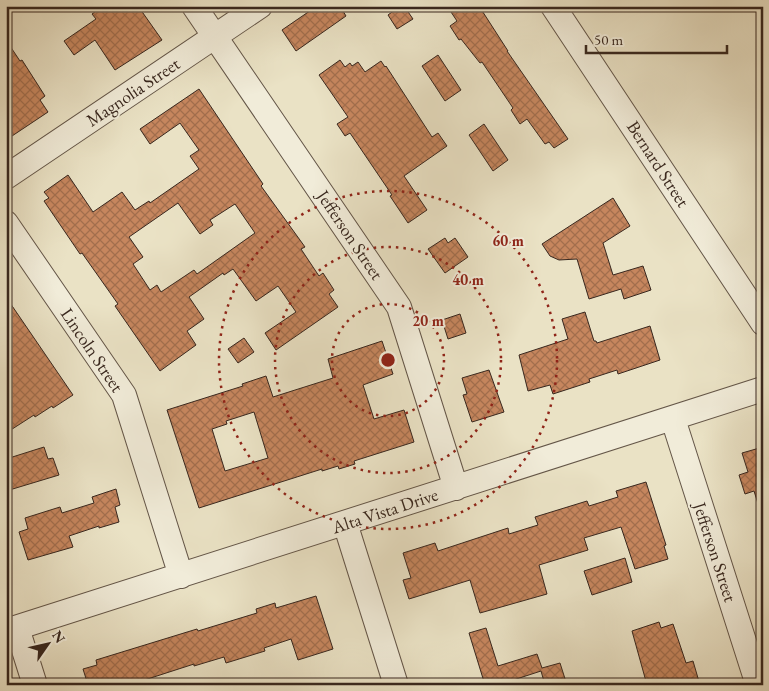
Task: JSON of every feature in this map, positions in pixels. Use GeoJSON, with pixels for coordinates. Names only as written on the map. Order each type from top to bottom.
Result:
{"type":"FeatureCollection","features":[{"type":"Feature","properties":{"kind":"street","name":"Jefferson Street"},"geometry":{"type":"LineString","coordinates":[[194,6],[399,307],[456,488]]}},
{"type":"Feature","properties":{"kind":"street","name":"Magnolia Street"},"geometry":{"type":"LineString","coordinates":[[6,178],[260,6]]}},
{"type":"Feature","properties":{"kind":"street","name":"Bernard Street"},"geometry":{"type":"LineString","coordinates":[[553,6],[763,323]]}},
{"type":"Feature","properties":{"kind":"street","name":"Lincoln Street"},"geometry":{"type":"LineString","coordinates":[[6,223],[124,395],[181,576]]}},
{"type":"Feature","properties":{"kind":"street","name":"Alta Vista Drive"},"geometry":{"type":"LineString","coordinates":[[12,630],[763,389]]}},
{"type":"Feature","properties":{"kind":"street","name":"Jefferson Street"},"geometry":{"type":"LineString","coordinates":[[673,419],[758,685]]}},
{"type":"Feature","properties":{"kind":"street"},"geometry":{"type":"LineString","coordinates":[[345,524],[396,685]]}},
{"type":"Feature","properties":{"kind":"street"},"geometry":{"type":"LineString","coordinates":[[12,630],[35,685]]}},
{"type":"Feature","properties":{"kind":"building"},"geometry":{"type":"Polygon","coordinates":[[[103,6],[138,6],[162,40],[115,70],[95,40],[74,55],[64,41],[96,19],[92,14],[103,6]]]}},
{"type":"Feature","properties":{"kind":"building"},"geometry":{"type":"Polygon","coordinates":[[[317,6],[340,6],[346,16],[296,51],[282,30],[317,6]]]}},
{"type":"Feature","properties":{"kind":"building"},"geometry":{"type":"Polygon","coordinates":[[[400,6],[404,6],[413,19],[397,29],[388,15],[400,6]]]}},
{"type":"Feature","properties":{"kind":"building"},"geometry":{"type":"Polygon","coordinates":[[[447,6],[479,6],[507,51],[568,139],[554,148],[549,142],[545,144],[527,119],[520,124],[511,110],[513,108],[482,62],[480,63],[461,39],[459,40],[450,26],[457,21],[447,6]]]}},
{"type":"Feature","properties":{"kind":"building"},"geometry":{"type":"Polygon","coordinates":[[[6,40],[20,61],[22,60],[45,96],[40,100],[48,112],[6,140],[6,40]]]}},
{"type":"Feature","properties":{"kind":"building"},"geometry":{"type":"Polygon","coordinates":[[[438,55],[461,90],[445,101],[422,66],[438,55]]]}},
{"type":"Feature","properties":{"kind":"building"},"geometry":{"type":"Polygon","coordinates":[[[340,60],[345,67],[350,63],[352,66],[358,62],[365,72],[381,61],[432,137],[438,133],[447,146],[404,176],[427,210],[408,223],[390,196],[392,195],[350,133],[345,136],[337,124],[348,117],[319,75],[340,60]]]}},
{"type":"Feature","properties":{"kind":"building"},"geometry":{"type":"Polygon","coordinates":[[[199,89],[263,184],[261,186],[305,247],[301,249],[319,276],[323,273],[334,290],[329,294],[338,307],[276,350],[265,333],[296,312],[278,286],[256,301],[233,269],[224,275],[223,273],[189,297],[204,319],[187,331],[196,345],[160,371],[115,306],[118,304],[82,253],[80,254],[44,201],[49,198],[44,192],[68,175],[93,212],[122,192],[135,210],[149,201],[150,203],[199,169],[190,156],[199,150],[180,123],[150,144],[140,129],[199,89]],[[178,203],[129,237],[143,257],[133,264],[150,290],[157,285],[161,292],[194,270],[197,274],[255,233],[235,204],[210,220],[213,225],[200,234],[178,203]]]}},
{"type":"Feature","properties":{"kind":"building"},"geometry":{"type":"Polygon","coordinates":[[[484,124],[508,160],[493,171],[469,135],[484,124]]]}},
{"type":"Feature","properties":{"kind":"building"},"geometry":{"type":"Polygon","coordinates":[[[613,198],[630,226],[603,243],[613,275],[643,266],[651,290],[624,299],[621,289],[589,299],[577,259],[559,260],[550,256],[542,244],[613,198]]]}},
{"type":"Feature","properties":{"kind":"building"},"geometry":{"type":"Polygon","coordinates":[[[445,238],[448,243],[455,238],[468,257],[445,273],[428,249],[445,238]]]}},
{"type":"Feature","properties":{"kind":"building"},"geometry":{"type":"Polygon","coordinates":[[[6,297],[73,395],[53,408],[52,406],[35,417],[34,415],[6,433],[6,297]]]}},
{"type":"Feature","properties":{"kind":"building"},"geometry":{"type":"Polygon","coordinates":[[[585,312],[594,341],[597,343],[650,326],[660,360],[618,374],[617,370],[589,379],[590,382],[553,394],[550,385],[528,391],[519,355],[568,339],[562,319],[585,312]]]}},
{"type":"Feature","properties":{"kind":"building"},"geometry":{"type":"Polygon","coordinates":[[[460,314],[466,333],[448,339],[442,320],[460,314]]]}},
{"type":"Feature","properties":{"kind":"building"},"geometry":{"type":"Polygon","coordinates":[[[244,338],[254,352],[238,363],[228,349],[244,338]]]}},
{"type":"Feature","properties":{"kind":"building"},"geometry":{"type":"Polygon","coordinates":[[[382,341],[393,374],[363,385],[374,419],[404,410],[414,442],[354,461],[355,464],[339,469],[338,466],[322,471],[322,469],[199,508],[167,410],[243,386],[242,384],[266,376],[273,397],[333,378],[328,359],[382,341]],[[254,412],[226,421],[227,424],[212,429],[225,471],[268,458],[254,412]]]}},
{"type":"Feature","properties":{"kind":"building"},"geometry":{"type":"Polygon","coordinates":[[[489,370],[504,412],[472,422],[463,395],[467,394],[462,378],[489,370]]]}},
{"type":"Feature","properties":{"kind":"building"},"geometry":{"type":"Polygon","coordinates":[[[44,447],[48,459],[53,458],[59,475],[6,491],[6,459],[44,447]]]}},
{"type":"Feature","properties":{"kind":"building"},"geometry":{"type":"Polygon","coordinates":[[[763,447],[763,507],[759,507],[754,491],[745,494],[739,475],[748,472],[742,453],[763,447]]]}},
{"type":"Feature","properties":{"kind":"building"},"geometry":{"type":"Polygon","coordinates":[[[646,482],[666,545],[664,546],[668,559],[635,569],[621,527],[584,538],[588,550],[539,565],[547,594],[480,613],[470,580],[409,599],[403,580],[411,578],[403,553],[435,543],[438,551],[508,528],[509,534],[538,525],[535,517],[587,501],[589,506],[618,497],[616,491],[646,482]]]}},
{"type":"Feature","properties":{"kind":"building"},"geometry":{"type":"Polygon","coordinates":[[[116,489],[120,505],[115,507],[119,522],[99,528],[99,526],[69,536],[73,547],[28,560],[19,532],[28,529],[25,518],[60,507],[62,513],[94,503],[92,497],[116,489]]]}},
{"type":"Feature","properties":{"kind":"building"},"geometry":{"type":"Polygon","coordinates":[[[625,558],[632,582],[592,595],[584,571],[625,558]]]}},
{"type":"Feature","properties":{"kind":"building"},"geometry":{"type":"Polygon","coordinates":[[[316,596],[333,649],[298,660],[291,639],[264,648],[265,651],[226,663],[224,657],[194,666],[194,664],[129,685],[88,685],[83,669],[97,665],[96,660],[257,613],[256,609],[275,603],[276,608],[316,596]]]}},
{"type":"Feature","properties":{"kind":"building"},"geometry":{"type":"Polygon","coordinates":[[[659,622],[661,628],[673,624],[686,663],[693,661],[700,685],[647,685],[632,631],[659,622]]]}},
{"type":"Feature","properties":{"kind":"building"},"geometry":{"type":"Polygon","coordinates":[[[486,628],[498,666],[537,654],[542,668],[560,663],[567,685],[545,685],[541,671],[498,685],[485,685],[469,633],[486,628]]]}}]}
